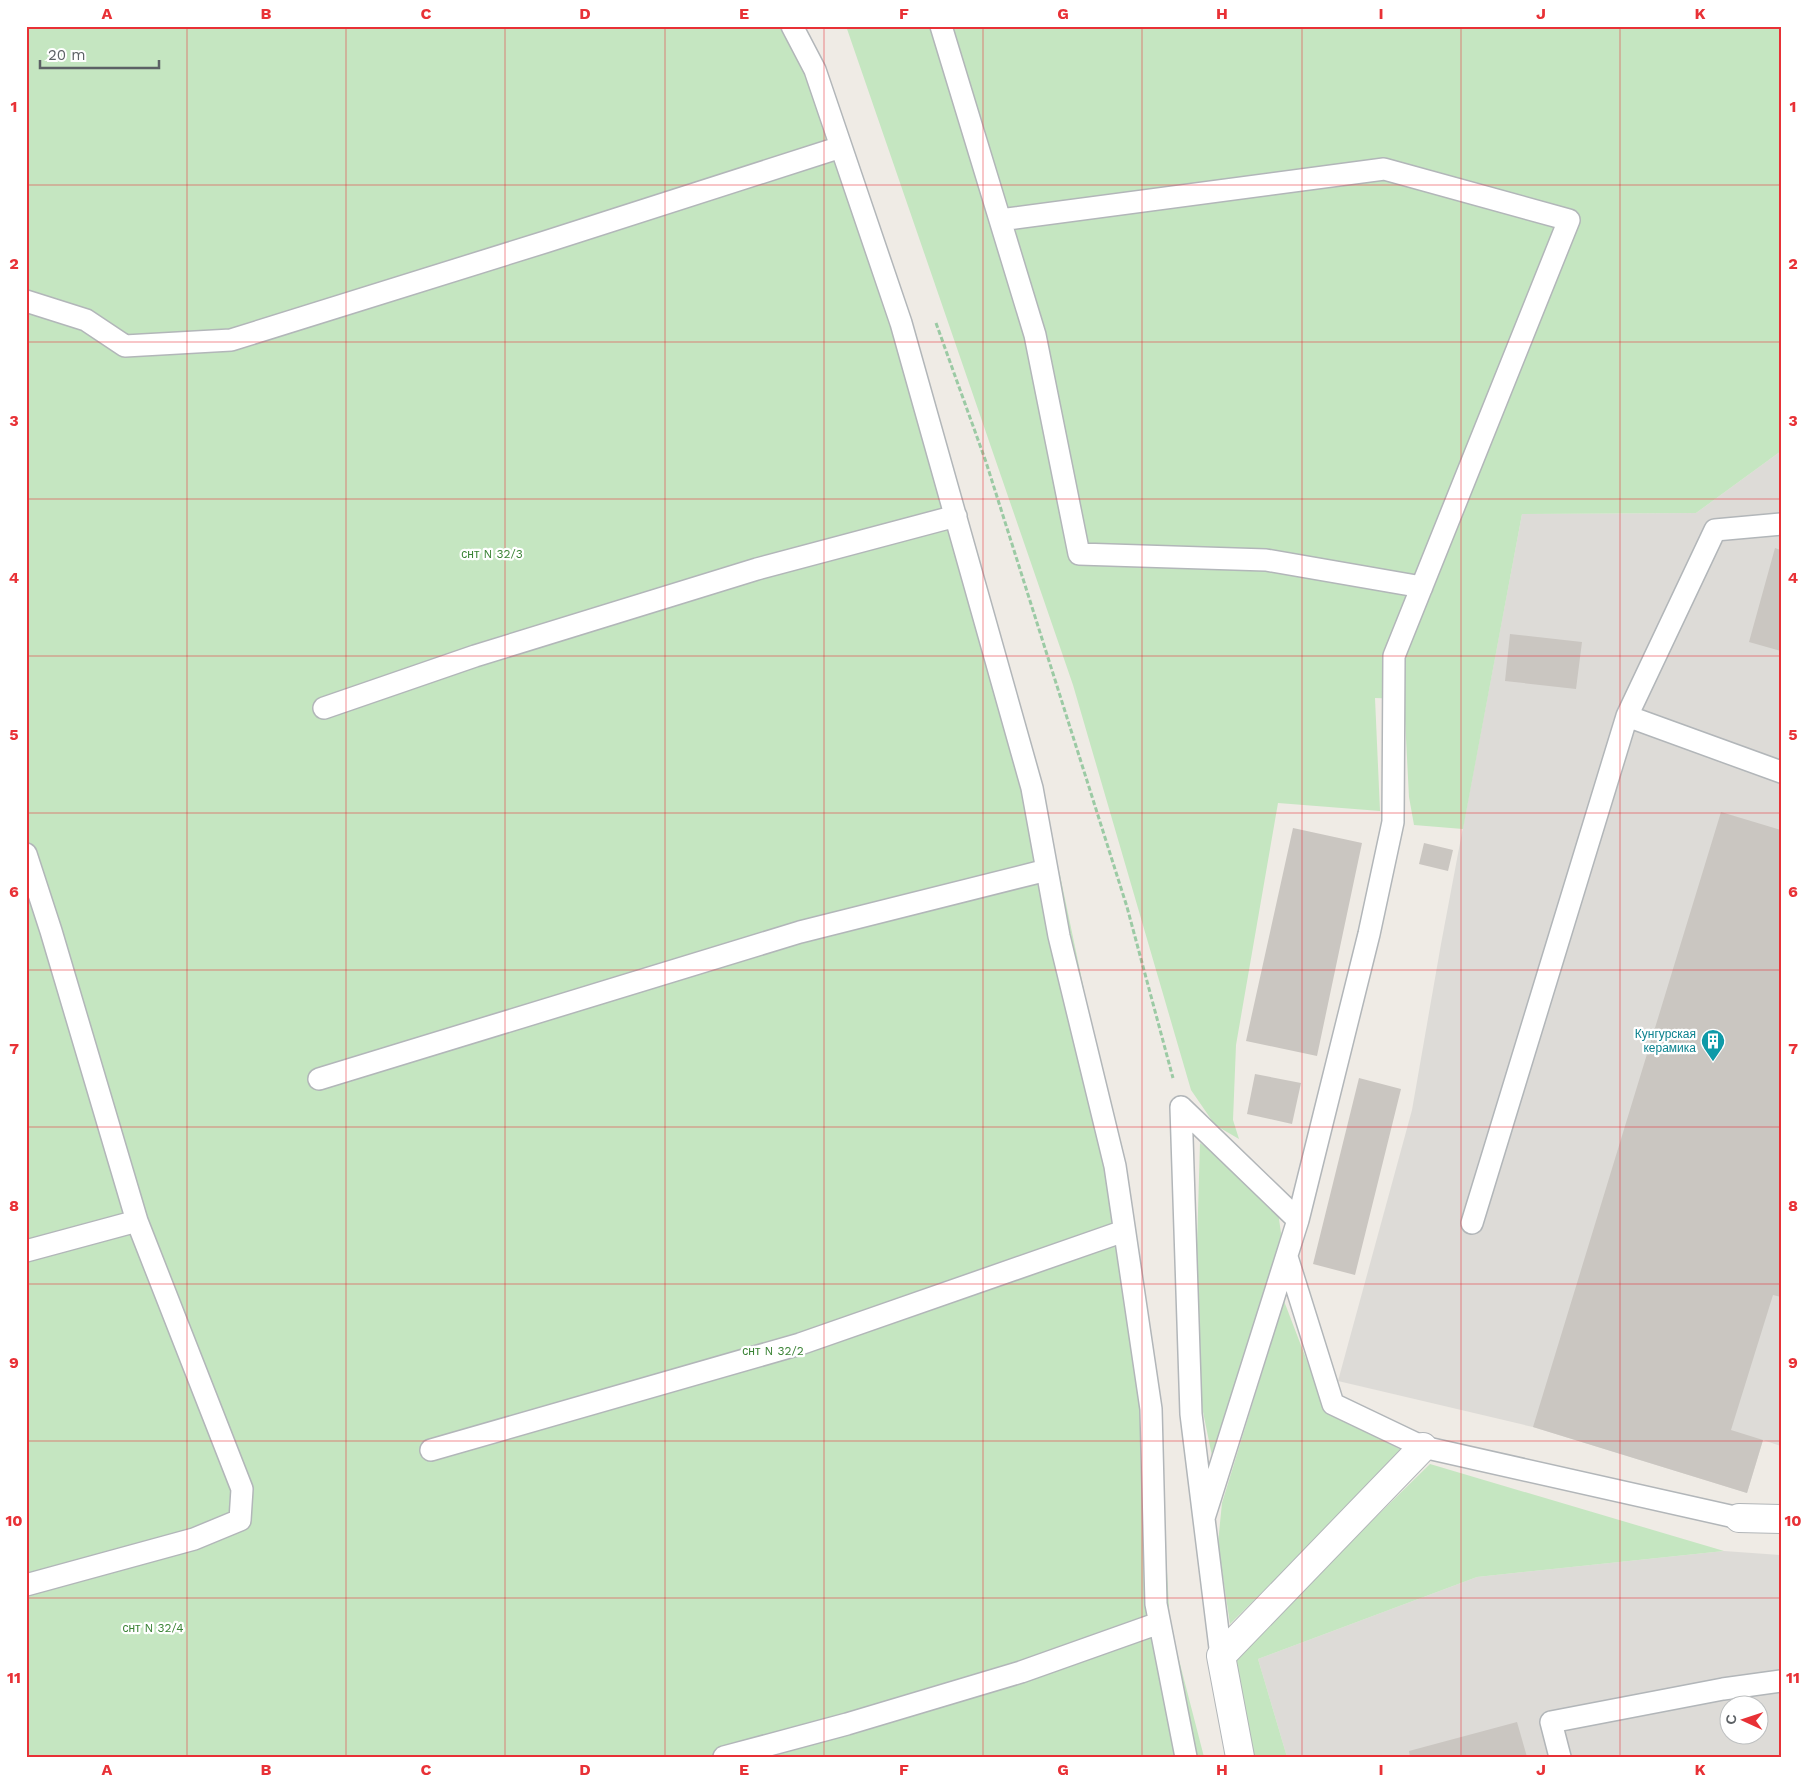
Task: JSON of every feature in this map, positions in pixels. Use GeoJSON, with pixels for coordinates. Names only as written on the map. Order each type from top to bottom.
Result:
{"type":"FeatureCollection","features":[{"type":"Feature","properties":{"kind":"street"},"geometry":{"type":"LineString","coordinates":[[1240,1757],[1221,1656],[1423,1447]]}},
{"type":"Feature","properties":{"kind":"street"},"geometry":{"type":"LineString","coordinates":[[1739,1518],[1780,1517]]}},
{"type":"Feature","properties":{"kind":"lane"},"geometry":{"type":"LineString","coordinates":[[792,26],[815,70],[901,323],[1032,788],[1059,936],[1115,1166],[1151,1409],[1156,1604],[1186,1757]]}},
{"type":"Feature","properties":{"kind":"lane"},"geometry":{"type":"LineString","coordinates":[[941,26],[1035,335],[1079,554],[1266,560],[1422,587]]}},
{"type":"Feature","properties":{"kind":"lane"},"geometry":{"type":"LineString","coordinates":[[26,302],[86,320],[124,346],[231,340],[841,147]]}},
{"type":"Feature","properties":{"kind":"lane"},"geometry":{"type":"LineString","coordinates":[[1000,220],[1384,169],[1569,220],[1394,656],[1393,822],[1369,934],[1298,1220],[1204,1518]]}},
{"type":"Feature","properties":{"kind":"lane"},"geometry":{"type":"LineString","coordinates":[[324,708],[475,656],[757,568],[956,516]]}},
{"type":"Feature","properties":{"kind":"lane"},"geometry":{"type":"LineString","coordinates":[[1472,1223],[1627,716],[1715,530],[1781,524]]}},
{"type":"Feature","properties":{"kind":"lane"},"geometry":{"type":"LineString","coordinates":[[1627,716],[1781,772]]}},
{"type":"Feature","properties":{"kind":"lane"},"geometry":{"type":"LineString","coordinates":[[26,854],[51,931],[137,1221],[242,1489],[240,1520],[194,1539],[26,1586]]}},
{"type":"Feature","properties":{"kind":"lane"},"geometry":{"type":"LineString","coordinates":[[319,1079],[800,932],[1046,870]]}},
{"type":"Feature","properties":{"kind":"lane"},"geometry":{"type":"LineString","coordinates":[[1181,1107],[1298,1220]]}},
{"type":"Feature","properties":{"kind":"lane"},"geometry":{"type":"LineString","coordinates":[[1181,1107],[1191,1414],[1221,1656]]}},
{"type":"Feature","properties":{"kind":"lane"},"geometry":{"type":"LineString","coordinates":[[26,1251],[137,1221]]}},
{"type":"Feature","properties":{"kind":"lane"},"geometry":{"type":"LineString","coordinates":[[431,1450],[800,1344],[1124,1231]]}},
{"type":"Feature","properties":{"kind":"lane"},"geometry":{"type":"LineString","coordinates":[[1286,1257],[1333,1404],[1423,1447],[1739,1518]]}},
{"type":"Feature","properties":{"kind":"lane"},"geometry":{"type":"LineString","coordinates":[[724,1757],[847,1724],[1021,1672],[1159,1623]]}},
{"type":"Feature","properties":{"kind":"lane"},"geometry":{"type":"LineString","coordinates":[[1560,1757],[1551,1722],[1722,1689],[1781,1681]]}},
{"type":"Feature","properties":{"kind":"path"},"geometry":{"type":"LineString","coordinates":[[933,314],[986,462],[1127,906],[1181,1107]]}},
{"type":"Feature","properties":{"kind":"shaded area"},"geometry":{"type":"Polygon","coordinates":[[[1781,451],[1781,1446],[1763,1440],[1747,1493],[1533,1427],[1338,1381],[1412,1110],[1441,944],[1522,514],[1696,513],[1781,451]]]}},
{"type":"Feature","properties":{"kind":"shaded area"},"geometry":{"type":"Polygon","coordinates":[[[1724,1551],[1781,1555],[1781,1757],[1287,1757],[1258,1659],[1477,1577],[1724,1551]]]}},
{"type":"Feature","properties":{"kind":"green space"},"geometry":{"type":"Polygon","coordinates":[[[26,26],[803,26],[913,328],[1060,875],[1134,1229],[1158,1411],[1170,1625],[1204,1757],[26,1757],[26,26]]]}},
{"type":"Feature","properties":{"kind":"green space"},"geometry":{"type":"Polygon","coordinates":[[[846,26],[1781,26],[1781,451],[1696,513],[1522,514],[1463,829],[1414,825],[1409,797],[1404,699],[1375,698],[1380,811],[1278,803],[1236,1045],[1233,1120],[1239,1139],[1215,1125],[1191,1090],[1073,685],[846,26]]]}},
{"type":"Feature","properties":{"kind":"green space"},"geometry":{"type":"Polygon","coordinates":[[[1200,1143],[1221,1157],[1277,1205],[1282,1240],[1212,1456],[1200,1397],[1195,1313],[1200,1143]]]}},
{"type":"Feature","properties":{"kind":"green space"},"geometry":{"type":"Polygon","coordinates":[[[1284,1301],[1325,1408],[1405,1452],[1230,1624],[1218,1543],[1222,1503],[1284,1301]]]}},
{"type":"Feature","properties":{"kind":"green space"},"geometry":{"type":"Polygon","coordinates":[[[1430,1464],[1724,1551],[1477,1577],[1258,1659],[1287,1757],[1254,1757],[1235,1655],[1430,1464]]]}},
{"type":"Feature","properties":{"kind":"building"},"geometry":{"type":"Polygon","coordinates":[[[1775,548],[1781,550],[1781,651],[1749,642],[1775,548]]]}},
{"type":"Feature","properties":{"kind":"building"},"geometry":{"type":"Polygon","coordinates":[[[1510,634],[1582,642],[1576,689],[1505,681],[1510,634]]]}},
{"type":"Feature","properties":{"kind":"building","name":"Кунгурская керамика"},"geometry":{"type":"Polygon","coordinates":[[[1721,812],[1781,830],[1781,1297],[1773,1295],[1731,1430],[1763,1440],[1747,1493],[1533,1427],[1721,812]]]}},
{"type":"Feature","properties":{"kind":"building"},"geometry":{"type":"Polygon","coordinates":[[[1293,828],[1362,843],[1317,1056],[1246,1041],[1293,828]]]}},
{"type":"Feature","properties":{"kind":"building"},"geometry":{"type":"Polygon","coordinates":[[[1424,843],[1453,850],[1448,871],[1419,864],[1424,843]]]}},
{"type":"Feature","properties":{"kind":"building"},"geometry":{"type":"Polygon","coordinates":[[[1255,1074],[1301,1083],[1292,1124],[1247,1114],[1255,1074]]]}},
{"type":"Feature","properties":{"kind":"building"},"geometry":{"type":"Polygon","coordinates":[[[1359,1078],[1401,1089],[1355,1275],[1313,1264],[1359,1078]]]}},
{"type":"Feature","properties":{"kind":"building"},"geometry":{"type":"Polygon","coordinates":[[[1517,1722],[1527,1757],[1410,1757],[1409,1751],[1517,1722]]]}},
{"type":"Feature","properties":{"kind":"place","name":"Кунгурская керамика"},"geometry":{"type":"Point","coordinates":[1713,1062]}},
{"type":"Feature","properties":{"kind":"park label","name":"снт N 32/3"},"geometry":{"type":"Point","coordinates":[492,554]}},
{"type":"Feature","properties":{"kind":"park label","name":"снт N 32/2"},"geometry":{"type":"Point","coordinates":[773,1351]}},
{"type":"Feature","properties":{"kind":"park label","name":"снт N 32/4"},"geometry":{"type":"Point","coordinates":[153,1628]}}]}
